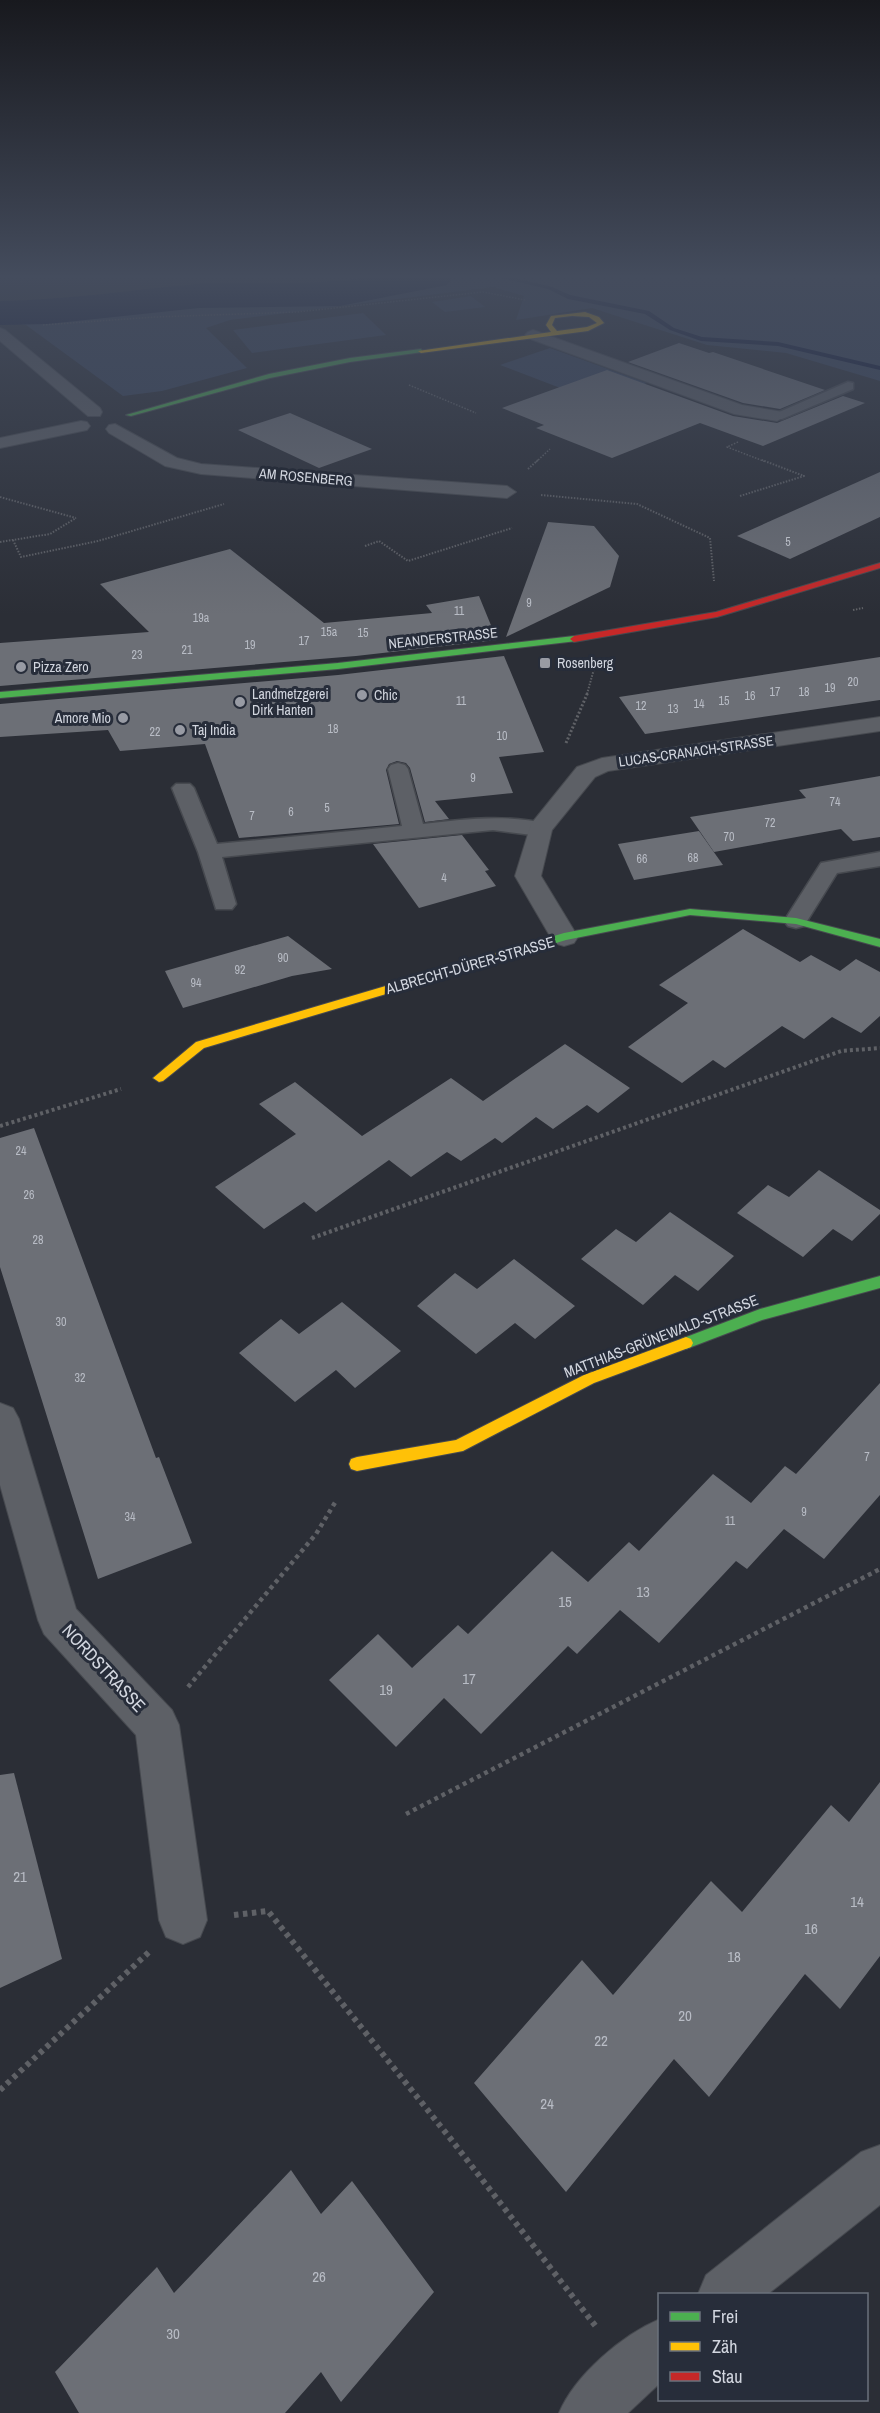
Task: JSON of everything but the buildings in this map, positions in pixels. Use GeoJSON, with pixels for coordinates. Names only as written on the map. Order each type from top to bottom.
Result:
{"type":"FeatureCollection","features":[{"type":"Feature","properties":{"kind":"street"},"geometry":{"type":"LineString","coordinates":[[67,390],[94,412]]}},
{"type":"Feature","properties":{"kind":"street"},"geometry":{"type":"LineString","coordinates":[[81,426],[79,420],[94,412],[110,410],[129,415],[220,390]]}},
{"type":"Feature","properties":{"kind":"street"},"geometry":{"type":"LineString","coordinates":[[684,390],[740,410],[777,416]]}},
{"type":"Feature","properties":{"kind":"street"},"geometry":{"type":"LineString","coordinates":[[0,443],[81,426],[99,430],[115,429],[128,424],[131,418],[129,415]]}},
{"type":"Feature","properties":{"kind":"street","name":"AM ROSENBERG"},"geometry":{"type":"LineString","coordinates":[[115,429],[171,462],[201,469],[507,492]]}},
{"type":"Feature","properties":{"kind":"street","name":"NEANDERSTRASSE"},"geometry":{"type":"LineString","coordinates":[[0,695],[338,666],[582,638],[717,614],[880,565]]}},
{"type":"Feature","properties":{"kind":"street","name":"LUCAS-CRANACH-STRASSE"},"geometry":{"type":"LineString","coordinates":[[586,772],[602,765],[880,724]]}},
{"type":"Feature","properties":{"kind":"street"},"geometry":{"type":"LineString","coordinates":[[564,937],[528,876],[540,829],[586,772]]}},
{"type":"Feature","properties":{"kind":"street","name":"ALBRECHT-DÜRER-STRASSE"},"geometry":{"type":"LineString","coordinates":[[159,1078],[200,1045],[564,937],[690,912],[796,921],[880,943]]}},
{"type":"Feature","properties":{"kind":"street","name":"MATTHIAS-GRÜNEWALD-STRASSE"},"geometry":{"type":"LineString","coordinates":[[357,1464],[458,1446],[589,1379],[760,1315],[880,1282]]}},
{"type":"Feature","properties":{"kind":"street","name":"NORDSTRASSE"},"geometry":{"type":"LineString","coordinates":[[0,1419],[59,1620],[157,1725],[183,1920]]}},
{"type":"Feature","properties":{"kind":"street"},"geometry":{"type":"LineString","coordinates":[[728,2293],[880,2171]]}},
{"type":"Feature","properties":{"kind":"street"},"geometry":{"type":"LineString","coordinates":[[588,2413],[645,2359]]}},
{"type":"Feature","properties":{"kind":"lane"},"geometry":{"type":"LineString","coordinates":[[777,416],[839,390]]}},
{"type":"Feature","properties":{"kind":"lane"},"geometry":{"type":"LineString","coordinates":[[398,769],[414,831]]}},
{"type":"Feature","properties":{"kind":"lane"},"geometry":{"type":"LineString","coordinates":[[183,788],[209,852],[224,904]]}},
{"type":"Feature","properties":{"kind":"lane"},"geometry":{"type":"LineString","coordinates":[[209,852],[493,823],[540,829]]}},
{"type":"Feature","properties":{"kind":"lane"},"geometry":{"type":"LineString","coordinates":[[796,921],[829,868],[880,859]]}},
{"type":"Feature","properties":{"kind":"path"},"geometry":{"type":"LineString","coordinates":[[420,390],[476,413]]}},
{"type":"Feature","properties":{"kind":"path"},"geometry":{"type":"LineString","coordinates":[[740,496],[804,476],[727,447],[763,431],[757,411]]}},
{"type":"Feature","properties":{"kind":"path"},"geometry":{"type":"LineString","coordinates":[[13,540],[21,557],[109,539],[243,498],[267,474]]}},
{"type":"Feature","properties":{"kind":"path"},"geometry":{"type":"LineString","coordinates":[[507,492],[637,504],[710,538],[714,581]]}},
{"type":"Feature","properties":{"kind":"path"},"geometry":{"type":"LineString","coordinates":[[0,497],[76,518],[50,534],[0,542]]}},
{"type":"Feature","properties":{"kind":"path"},"geometry":{"type":"LineString","coordinates":[[365,546],[379,542],[408,561],[512,528]]}},
{"type":"Feature","properties":{"kind":"path"},"geometry":{"type":"LineString","coordinates":[[586,772],[565,745],[589,690],[595,669]]}},
{"type":"Feature","properties":{"kind":"path"},"geometry":{"type":"LineString","coordinates":[[312,1238],[841,1051],[880,1048]]}},
{"type":"Feature","properties":{"kind":"path"},"geometry":{"type":"LineString","coordinates":[[0,1126],[159,1078]]}},
{"type":"Feature","properties":{"kind":"path"},"geometry":{"type":"LineString","coordinates":[[157,1725],[316,1534],[357,1464]]}},
{"type":"Feature","properties":{"kind":"path"},"geometry":{"type":"LineString","coordinates":[[406,1814],[880,1569]]}},
{"type":"Feature","properties":{"kind":"path"},"geometry":{"type":"LineString","coordinates":[[0,2090],[183,1920],[268,1911],[450,2138],[645,2359]]}},
{"type":"Feature","properties":{"kind":"shaded area"},"geometry":{"type":"Polygon","coordinates":[[[114,390],[167,390],[162,391],[123,396],[114,390]]]}},
{"type":"Feature","properties":{"kind":"shaded area"},"geometry":{"type":"Polygon","coordinates":[[[565,390],[630,390],[597,402],[565,390]]]}},
{"type":"Feature","properties":{"kind":"traffic: fast"},"geometry":{"type":"LineString","coordinates":[[129,415],[220,390]]}},
{"type":"Feature","properties":{"kind":"traffic: fast"},"geometry":{"type":"LineString","coordinates":[[0,695],[338,666],[574,639]]}},
{"type":"Feature","properties":{"kind":"traffic: fast"},"geometry":{"type":"LineString","coordinates":[[514,952],[564,937],[690,912],[796,921],[880,943]]}},
{"type":"Feature","properties":{"kind":"traffic: fast"},"geometry":{"type":"LineString","coordinates":[[686,1343],[760,1315],[880,1282]]}},
{"type":"Feature","properties":{"kind":"traffic: slow"},"geometry":{"type":"LineString","coordinates":[[159,1078],[200,1045],[514,952]]}},
{"type":"Feature","properties":{"kind":"traffic: slow"},"geometry":{"type":"LineString","coordinates":[[357,1464],[458,1446],[589,1379],[686,1343]]}},
{"type":"Feature","properties":{"kind":"traffic: jam"},"geometry":{"type":"LineString","coordinates":[[574,639],[717,614],[880,565]]}},
{"type":"Feature","properties":{"kind":"place","name":"Rosenberg"},"geometry":{"type":"Point","coordinates":[545,663]}},
{"type":"Feature","properties":{"kind":"place","name":"Pizza Zero"},"geometry":{"type":"Point","coordinates":[21,667]}},
{"type":"Feature","properties":{"kind":"place","name":"Chic"},"geometry":{"type":"Point","coordinates":[362,695]}},
{"type":"Feature","properties":{"kind":"place","name":"Landmetzgerei Dirk Hanten"},"geometry":{"type":"Point","coordinates":[240,702]}},
{"type":"Feature","properties":{"kind":"place","name":"Amore Mio"},"geometry":{"type":"Point","coordinates":[123,718]}},
{"type":"Feature","properties":{"kind":"place","name":"Taj India"},"geometry":{"type":"Point","coordinates":[180,730]}}]}
